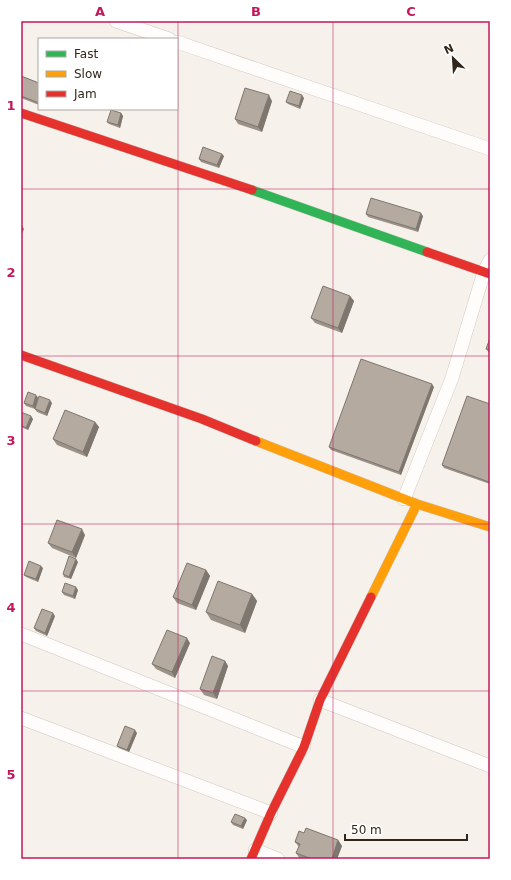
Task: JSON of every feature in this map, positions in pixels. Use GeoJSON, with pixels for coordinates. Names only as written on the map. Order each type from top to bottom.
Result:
{"type":"FeatureCollection","features":[{"type":"Feature","properties":{"kind":"street"},"geometry":{"type":"LineString","coordinates":[[116,21],[166,38]]}},
{"type":"Feature","properties":{"kind":"street"},"geometry":{"type":"LineString","coordinates":[[178,42],[490,149]]}},
{"type":"Feature","properties":{"kind":"street"},"geometry":{"type":"LineString","coordinates":[[21,112],[218,178],[487,273]]}},
{"type":"Feature","properties":{"kind":"street"},"geometry":{"type":"LineString","coordinates":[[404,499],[452,378],[490,260]]}},
{"type":"Feature","properties":{"kind":"street"},"geometry":{"type":"LineString","coordinates":[[21,355],[202,419],[417,504],[490,527]]}},
{"type":"Feature","properties":{"kind":"street"},"geometry":{"type":"LineString","coordinates":[[278,859],[253,855],[271,813],[304,747],[320,700],[417,504]]}},
{"type":"Feature","properties":{"kind":"street"},"geometry":{"type":"LineString","coordinates":[[21,634],[304,747]]}},
{"type":"Feature","properties":{"kind":"street"},"geometry":{"type":"LineString","coordinates":[[320,700],[490,766]]}},
{"type":"Feature","properties":{"kind":"street"},"geometry":{"type":"LineString","coordinates":[[21,718],[271,813]]}},
{"type":"Feature","properties":{"kind":"building"},"geometry":{"type":"Polygon","coordinates":[[[21,76],[38,83],[38,103],[21,96],[21,76]]]}},
{"type":"Feature","properties":{"kind":"building"},"geometry":{"type":"Polygon","coordinates":[[[245,88],[269,95],[258,127],[235,119],[245,88]]]}},
{"type":"Feature","properties":{"kind":"building"},"geometry":{"type":"Polygon","coordinates":[[[290,91],[302,95],[299,106],[286,102],[290,91]]]}},
{"type":"Feature","properties":{"kind":"building"},"geometry":{"type":"Polygon","coordinates":[[[111,110],[121,113],[118,125],[107,122],[111,110]]]}},
{"type":"Feature","properties":{"kind":"building"},"geometry":{"type":"Polygon","coordinates":[[[203,147],[222,154],[217,165],[199,159],[203,147]]]}},
{"type":"Feature","properties":{"kind":"building"},"geometry":{"type":"Polygon","coordinates":[[[371,198],[421,213],[416,229],[366,214],[371,198]]]}},
{"type":"Feature","properties":{"kind":"building"},"geometry":{"type":"Polygon","coordinates":[[[323,286],[350,296],[338,328],[311,318],[323,286]]]}},
{"type":"Feature","properties":{"kind":"building"},"geometry":{"type":"Polygon","coordinates":[[[490,338],[490,350],[486,349],[490,338]]]}},
{"type":"Feature","properties":{"kind":"building"},"geometry":{"type":"Polygon","coordinates":[[[361,359],[432,384],[399,472],[329,447],[361,359]]]}},
{"type":"Feature","properties":{"kind":"building"},"geometry":{"type":"Polygon","coordinates":[[[28,392],[36,395],[33,406],[24,403],[28,392]]]}},
{"type":"Feature","properties":{"kind":"building"},"geometry":{"type":"Polygon","coordinates":[[[39,396],[50,400],[45,413],[35,409],[39,396]]]}},
{"type":"Feature","properties":{"kind":"building"},"geometry":{"type":"Polygon","coordinates":[[[467,396],[490,404],[489,482],[442,465],[467,396]]]}},
{"type":"Feature","properties":{"kind":"building"},"geometry":{"type":"Polygon","coordinates":[[[65,410],[95,422],[83,452],[53,439],[65,410]]]}},
{"type":"Feature","properties":{"kind":"building"},"geometry":{"type":"Polygon","coordinates":[[[21,412],[31,416],[26,428],[21,425],[21,412]]]}},
{"type":"Feature","properties":{"kind":"building"},"geometry":{"type":"Polygon","coordinates":[[[57,520],[82,529],[72,552],[48,543],[57,520]]]}},
{"type":"Feature","properties":{"kind":"building"},"geometry":{"type":"Polygon","coordinates":[[[69,556],[76,559],[69,577],[63,574],[69,556]]]}},
{"type":"Feature","properties":{"kind":"building"},"geometry":{"type":"Polygon","coordinates":[[[29,561],[41,566],[36,579],[24,575],[29,561]]]}},
{"type":"Feature","properties":{"kind":"building"},"geometry":{"type":"Polygon","coordinates":[[[187,563],[206,570],[192,605],[173,597],[187,563]]]}},
{"type":"Feature","properties":{"kind":"building"},"geometry":{"type":"Polygon","coordinates":[[[218,581],[252,594],[240,625],[206,612],[218,581]]]}},
{"type":"Feature","properties":{"kind":"building"},"geometry":{"type":"Polygon","coordinates":[[[65,583],[76,587],[73,596],[62,592],[65,583]]]}},
{"type":"Feature","properties":{"kind":"building"},"geometry":{"type":"Polygon","coordinates":[[[42,609],[53,613],[45,633],[34,628],[42,609]]]}},
{"type":"Feature","properties":{"kind":"building"},"geometry":{"type":"Polygon","coordinates":[[[167,630],[187,638],[172,672],[152,664],[167,630]]]}},
{"type":"Feature","properties":{"kind":"building"},"geometry":{"type":"Polygon","coordinates":[[[212,656],[225,661],[213,693],[200,689],[212,656]]]}},
{"type":"Feature","properties":{"kind":"building"},"geometry":{"type":"Polygon","coordinates":[[[125,726],[135,730],[127,750],[117,746],[125,726]]]}},
{"type":"Feature","properties":{"kind":"building"},"geometry":{"type":"Polygon","coordinates":[[[235,814],[245,818],[241,826],[231,822],[235,814]]]}},
{"type":"Feature","properties":{"kind":"building"},"geometry":{"type":"Polygon","coordinates":[[[306,828],[338,840],[332,859],[312,859],[296,853],[300,844],[295,842],[299,831],[304,833],[306,828]]]}},
{"type":"Feature","properties":{"kind":"traffic: fast"},"geometry":{"type":"LineString","coordinates":[[252,190],[427,252]]}},
{"type":"Feature","properties":{"kind":"traffic: slow"},"geometry":{"type":"LineString","coordinates":[[256,441],[417,504],[490,527]]}},
{"type":"Feature","properties":{"kind":"traffic: slow"},"geometry":{"type":"LineString","coordinates":[[371,597],[417,504]]}},
{"type":"Feature","properties":{"kind":"traffic: jam"},"geometry":{"type":"LineString","coordinates":[[21,113],[252,190]]}},
{"type":"Feature","properties":{"kind":"traffic: jam"},"geometry":{"type":"LineString","coordinates":[[427,252],[490,274]]}},
{"type":"Feature","properties":{"kind":"traffic: jam"},"geometry":{"type":"LineString","coordinates":[[21,355],[202,419],[256,441]]}},
{"type":"Feature","properties":{"kind":"traffic: jam"},"geometry":{"type":"LineString","coordinates":[[251,859],[271,813],[304,747],[320,700],[371,597]]}}]}
